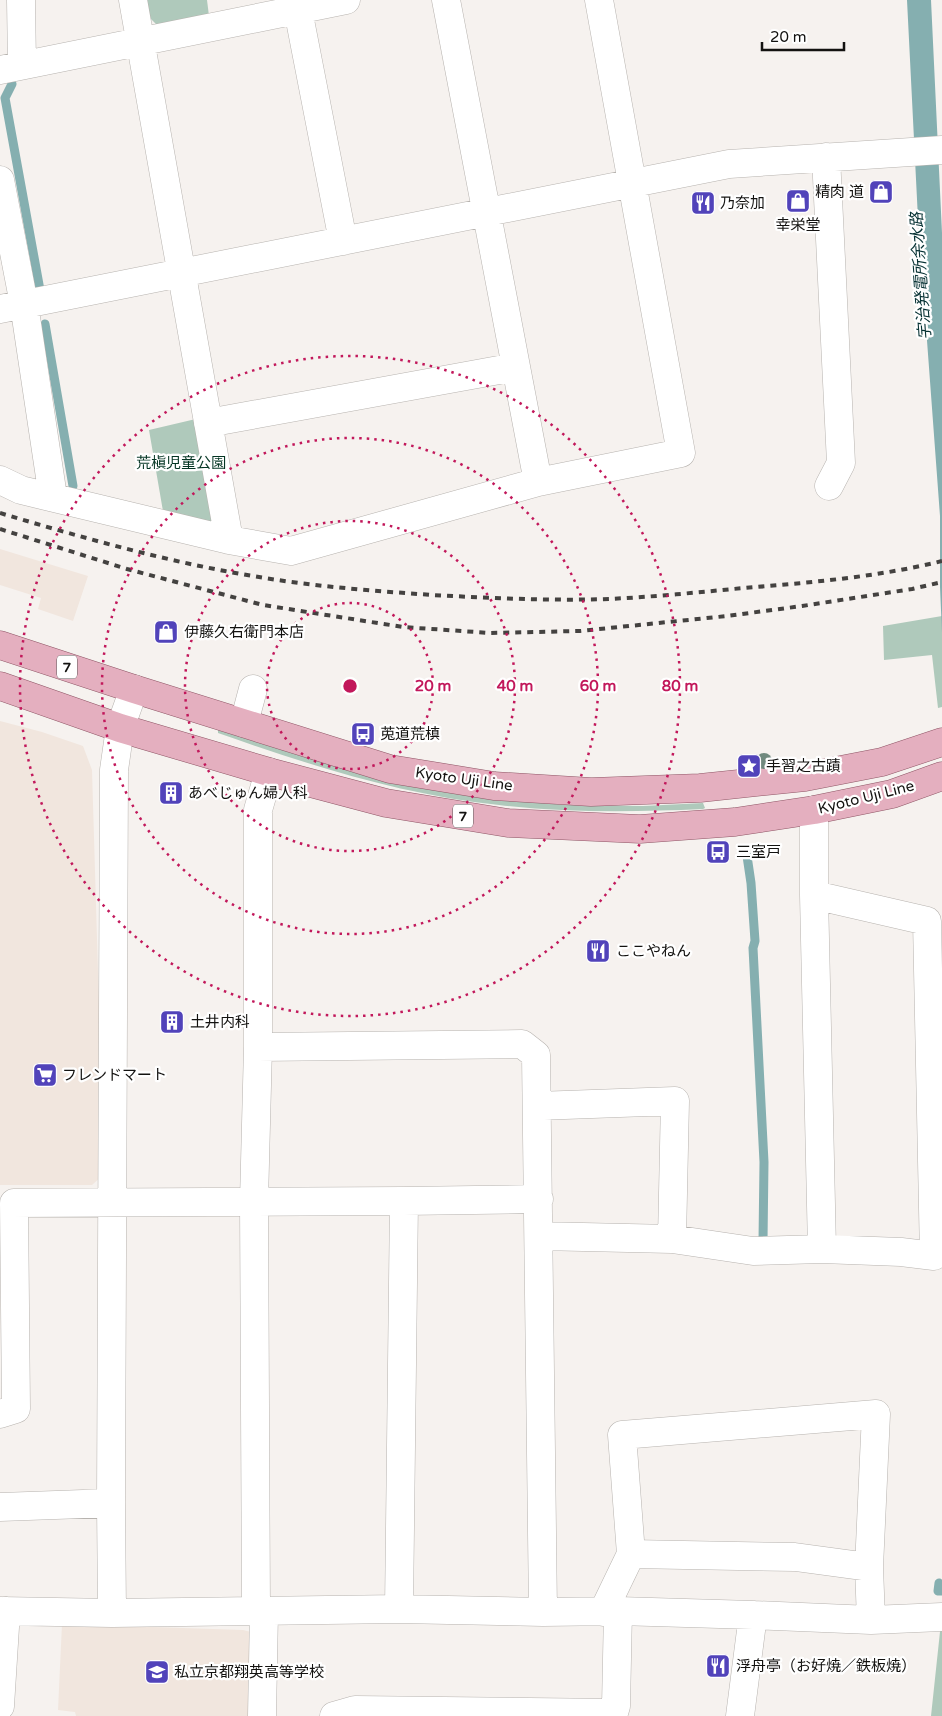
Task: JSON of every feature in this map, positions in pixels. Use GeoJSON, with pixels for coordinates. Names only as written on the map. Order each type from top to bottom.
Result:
{"type":"FeatureCollection","features":[{"type":"Feature","properties":{"kind":"main road","name":"Kyoto Uji Line"},"geometry":{"type":"LineString","coordinates":[[0,645],[390,769],[494,786],[591,792],[700,788],[805,777],[882,762],[940,743]]}},
{"type":"Feature","properties":{"kind":"main road","name":"Kyoto Uji Line"},"geometry":{"type":"LineString","coordinates":[[0,686],[120,728],[269,772],[386,803],[508,823],[640,829],[735,822],[814,810],[892,794],[940,777]]}},
{"type":"Feature","properties":{"kind":"street"},"geometry":{"type":"LineString","coordinates":[[21,0],[11,68],[346,0]]}},
{"type":"Feature","properties":{"kind":"street"},"geometry":{"type":"LineString","coordinates":[[133,0],[229,540]]}},
{"type":"Feature","properties":{"kind":"street"},"geometry":{"type":"LineString","coordinates":[[446,0],[538,482]]}},
{"type":"Feature","properties":{"kind":"street"},"geometry":{"type":"LineString","coordinates":[[0,480],[21,490],[229,540],[291,552],[538,482],[681,453],[599,0]]}},
{"type":"Feature","properties":{"kind":"street"},"geometry":{"type":"LineString","coordinates":[[298,10],[343,241]]}},
{"type":"Feature","properties":{"kind":"street"},"geometry":{"type":"LineString","coordinates":[[12,307],[729,164],[942,150]]}},
{"type":"Feature","properties":{"kind":"street"},"geometry":{"type":"LineString","coordinates":[[826,157],[841,463],[829,486]]}},
{"type":"Feature","properties":{"kind":"street"},"geometry":{"type":"LineString","coordinates":[[0,180],[12,307],[53,497]]}},
{"type":"Feature","properties":{"kind":"street"},"geometry":{"type":"LineString","coordinates":[[208,424],[516,367]]}},
{"type":"Feature","properties":{"kind":"street"},"geometry":{"type":"LineString","coordinates":[[112,1613],[110,1504],[114,770],[120,728],[134,689]]}},
{"type":"Feature","properties":{"kind":"street"},"geometry":{"type":"LineString","coordinates":[[244,722],[253,689]]}},
{"type":"Feature","properties":{"kind":"street"},"geometry":{"type":"LineString","coordinates":[[262,1716],[254,1201],[258,1047],[258,810],[269,772]]}},
{"type":"Feature","properties":{"kind":"street"},"geometry":{"type":"LineString","coordinates":[[814,810],[814,895],[822,1249]]}},
{"type":"Feature","properties":{"kind":"street"},"geometry":{"type":"LineString","coordinates":[[539,1236],[672,1239],[753,1251],[822,1249],[901,1252],[934,1256],[927,921],[814,895]]}},
{"type":"Feature","properties":{"kind":"street"},"geometry":{"type":"LineString","coordinates":[[258,1047],[522,1044],[536,1056],[544,1612]]}},
{"type":"Feature","properties":{"kind":"street"},"geometry":{"type":"LineString","coordinates":[[537,1106],[675,1102],[672,1239]]}},
{"type":"Feature","properties":{"kind":"street"},"geometry":{"type":"LineString","coordinates":[[0,1414],[16,1409],[14,1203],[539,1199]]}},
{"type":"Feature","properties":{"kind":"street"},"geometry":{"type":"LineString","coordinates":[[399,1609],[404,1201]]}},
{"type":"Feature","properties":{"kind":"street"},"geometry":{"type":"LineString","coordinates":[[334,1716],[354,1710],[613,1714],[616,1706],[610,1612],[631,1554],[622,1435],[876,1414],[869,1567],[871,1620]]}},
{"type":"Feature","properties":{"kind":"street"},"geometry":{"type":"LineString","coordinates":[[0,1507],[110,1504]]}},
{"type":"Feature","properties":{"kind":"street"},"geometry":{"type":"LineString","coordinates":[[631,1554],[795,1557],[869,1567]]}},
{"type":"Feature","properties":{"kind":"street"},"geometry":{"type":"LineString","coordinates":[[0,1706],[3,1611],[112,1613],[399,1609],[753,1615],[871,1620],[939,1618]]}},
{"type":"Feature","properties":{"kind":"street"},"geometry":{"type":"LineString","coordinates":[[740,1716],[753,1615]]}},
{"type":"Feature","properties":{"kind":"shaded area"},"geometry":{"type":"Polygon","coordinates":[[[0,549],[88,576],[73,621],[38,609],[41,598],[0,585],[0,549]]]}},
{"type":"Feature","properties":{"kind":"shaded area"},"geometry":{"type":"Polygon","coordinates":[[[0,721],[42,732],[83,746],[92,770],[104,1174],[92,1185],[0,1185],[0,721]]]}},
{"type":"Feature","properties":{"kind":"shaded area","name":"私立京都翔英高等学校"},"geometry":{"type":"Polygon","coordinates":[[[62,1624],[243,1630],[255,1633],[254,1716],[76,1716],[75,1712],[58,1710],[62,1624]]]}},
{"type":"Feature","properties":{"kind":"green space"},"geometry":{"type":"Polygon","coordinates":[[[145,0],[207,0],[209,16],[157,25],[147,15],[145,0]]]}},
{"type":"Feature","properties":{"kind":"green space","name":"荒槇児童公園"},"geometry":{"type":"Polygon","coordinates":[[[200,418],[218,526],[164,517],[149,430],[200,418]]]}},
{"type":"Feature","properties":{"kind":"green space"},"geometry":{"type":"Polygon","coordinates":[[[942,616],[942,707],[938,708],[932,655],[884,660],[883,626],[942,616]]]}},
{"type":"Feature","properties":{"kind":"green space"},"geometry":{"type":"Polygon","coordinates":[[[218,729],[487,798],[566,805],[643,806],[703,803],[705,808],[652,811],[576,811],[524,808],[463,800],[391,786],[321,767],[218,733],[218,729]]]}},
{"type":"Feature","properties":{"kind":"green space"},"geometry":{"type":"Polygon","coordinates":[[[942,1613],[942,1716],[931,1716],[942,1613]]]}},
{"type":"Feature","properties":{"kind":"water"},"geometry":{"type":"Polygon","coordinates":[[[907,0],[931,0],[942,233],[942,633],[940,516],[918,219],[907,0]]]}},
{"type":"Feature","properties":{"kind":"waterway"},"geometry":{"type":"LineString","coordinates":[[12,84],[5,98],[40,290]]}},
{"type":"Feature","properties":{"kind":"waterway"},"geometry":{"type":"LineString","coordinates":[[45,324],[73,486]]}},
{"type":"Feature","properties":{"kind":"waterway"},"geometry":{"type":"LineString","coordinates":[[747,856],[755,941],[753,948],[764,1162],[763,1241]]}},
{"type":"Feature","properties":{"kind":"waterway"},"geometry":{"type":"LineString","coordinates":[[939,1583],[938,1591],[942,1591]]}},
{"type":"Feature","properties":{"kind":"railway"},"geometry":{"type":"LineString","coordinates":[[0,513],[131,550],[198,566],[286,581],[432,595],[565,600],[640,597],[838,579],[891,572],[942,561]]}},
{"type":"Feature","properties":{"kind":"railway"},"geometry":{"type":"LineString","coordinates":[[0,529],[127,569],[263,605],[403,627],[490,633],[580,631],[727,616],[912,589],[942,582]]}},
{"type":"Feature","properties":{"kind":"place","name":"精肉 道"},"geometry":{"type":"Point","coordinates":[881,192]}},
{"type":"Feature","properties":{"kind":"place","name":"幸栄堂"},"geometry":{"type":"Point","coordinates":[798,201]}},
{"type":"Feature","properties":{"kind":"place","name":"乃奈加"},"geometry":{"type":"Point","coordinates":[703,203]}},
{"type":"Feature","properties":{"kind":"place","name":"伊藤久右衛門本店"},"geometry":{"type":"Point","coordinates":[166,632]}},
{"type":"Feature","properties":{"kind":"place","name":"莵道荒槙"},"geometry":{"type":"Point","coordinates":[363,734]}},
{"type":"Feature","properties":{"kind":"place","name":"手習之古蹟"},"geometry":{"type":"Point","coordinates":[749,766]}},
{"type":"Feature","properties":{"kind":"place","name":"あべじゅん婦人科"},"geometry":{"type":"Point","coordinates":[171,793]}},
{"type":"Feature","properties":{"kind":"place","name":"三室戸"},"geometry":{"type":"Point","coordinates":[718,852]}},
{"type":"Feature","properties":{"kind":"place","name":"ここやねん"},"geometry":{"type":"Point","coordinates":[598,951]}},
{"type":"Feature","properties":{"kind":"place","name":"土井内科"},"geometry":{"type":"Point","coordinates":[172,1022]}},
{"type":"Feature","properties":{"kind":"place","name":"フレンドマート"},"geometry":{"type":"Point","coordinates":[45,1075]}},
{"type":"Feature","properties":{"kind":"place","name":"浮舟亭（お好焼／鉄板焼）"},"geometry":{"type":"Point","coordinates":[718,1666]}},
{"type":"Feature","properties":{"kind":"place","name":"私立京都翔英高等学校"},"geometry":{"type":"Point","coordinates":[157,1672]}},
{"type":"Feature","properties":{"kind":"water label","name":"宇治発電所余水路"},"geometry":{"type":"Point","coordinates":[921,276]}}]}
